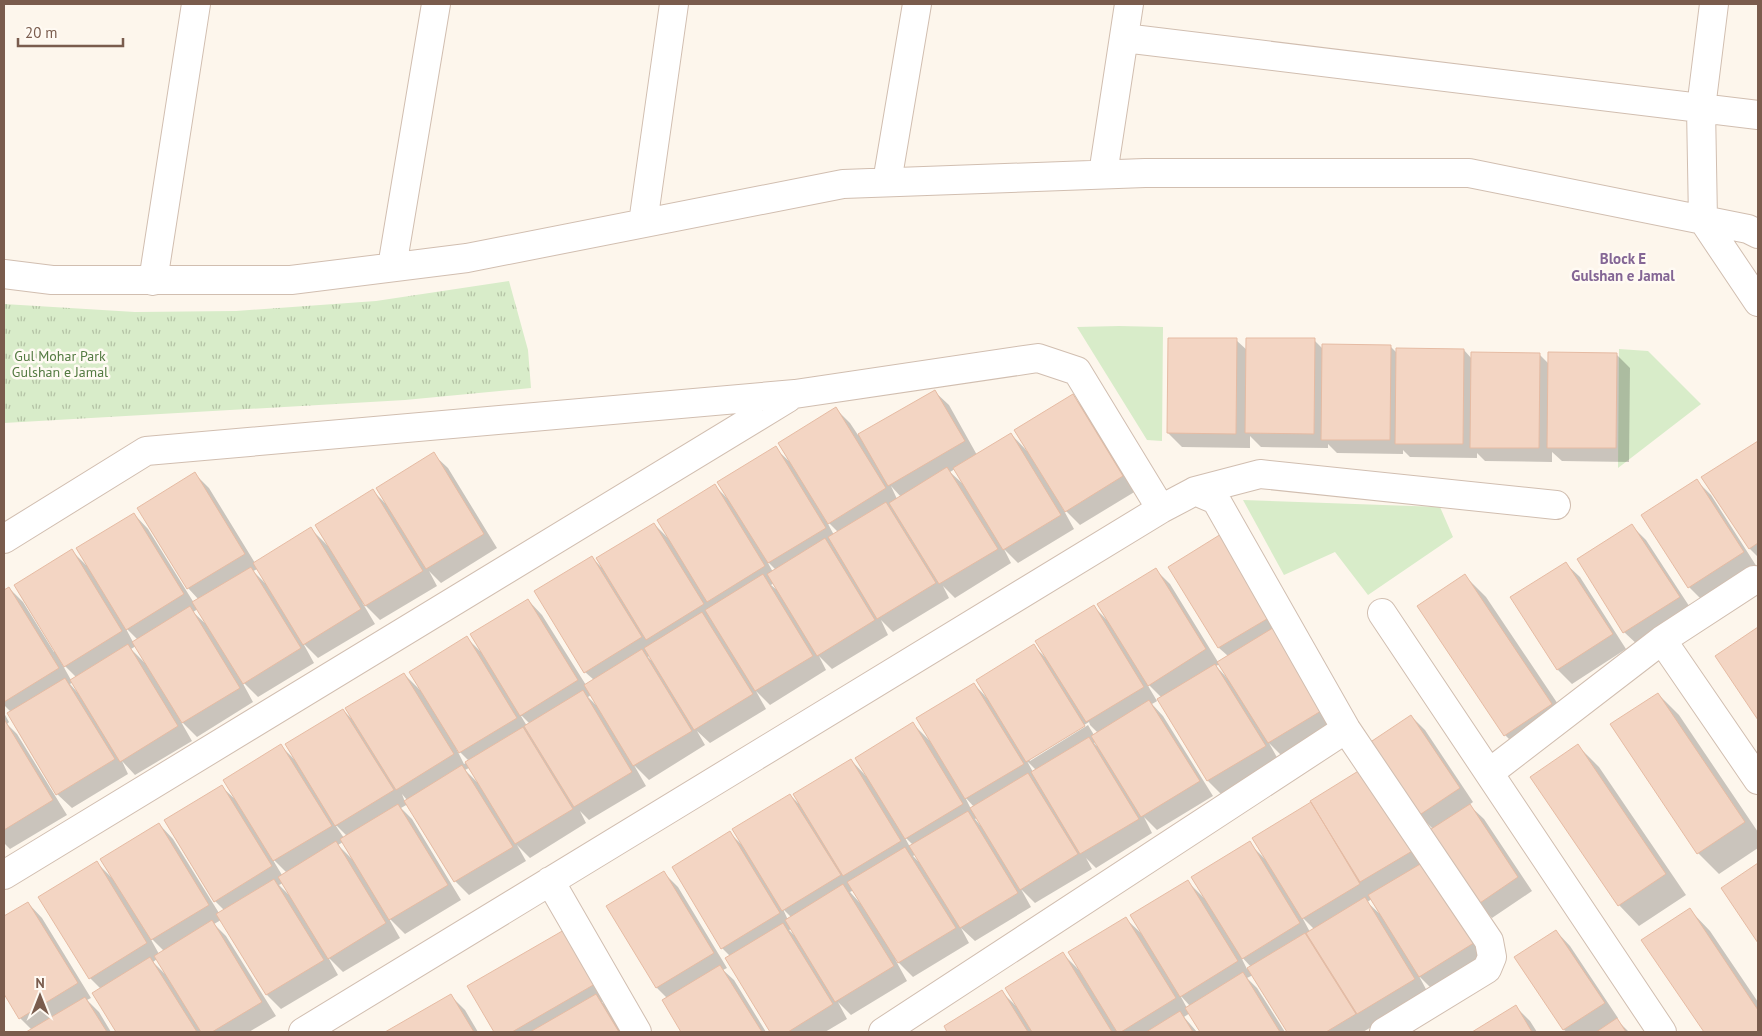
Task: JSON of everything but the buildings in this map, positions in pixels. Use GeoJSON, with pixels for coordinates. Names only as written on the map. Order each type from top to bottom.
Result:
{"type":"FeatureCollection","features":[{"type":"Feature","properties":{"kind":"street"},"geometry":{"type":"LineString","coordinates":[[153,281],[196,4]]}},
{"type":"Feature","properties":{"kind":"street"},"geometry":{"type":"LineString","coordinates":[[392,267],[436,4]]}},
{"type":"Feature","properties":{"kind":"street"},"geometry":{"type":"LineString","coordinates":[[643,223],[674,4]]}},
{"type":"Feature","properties":{"kind":"street"},"geometry":{"type":"LineString","coordinates":[[887,182],[918,4]]}},
{"type":"Feature","properties":{"kind":"street"},"geometry":{"type":"LineString","coordinates":[[1103,174],[1129,4]]}},
{"type":"Feature","properties":{"kind":"street"},"geometry":{"type":"LineString","coordinates":[[1714,4],[1701,108],[1703,220],[1758,302]]}},
{"type":"Feature","properties":{"kind":"street"},"geometry":{"type":"LineString","coordinates":[[1124,38],[1758,115]]}},
{"type":"Feature","properties":{"kind":"street"},"geometry":{"type":"LineString","coordinates":[[4,274],[52,280],[291,280],[468,258],[843,184],[1103,174],[1469,173],[1748,229],[1758,234]]}},
{"type":"Feature","properties":{"kind":"street"},"geometry":{"type":"LineString","coordinates":[[4,539],[146,451],[795,394],[1038,358],[1077,371],[1161,509]]}},
{"type":"Feature","properties":{"kind":"street"},"geometry":{"type":"LineString","coordinates":[[4,875],[795,394]]}},
{"type":"Feature","properties":{"kind":"street"},"geometry":{"type":"LineString","coordinates":[[310,1030],[550,881],[1161,509],[1195,491],[1260,474],[1556,505]]}},
{"type":"Feature","properties":{"kind":"street"},"geometry":{"type":"LineString","coordinates":[[1195,491],[1216,500],[1346,729],[1489,941],[1492,957],[1487,969],[1384,1032]]}},
{"type":"Feature","properties":{"kind":"street"},"geometry":{"type":"LineString","coordinates":[[1489,773],[1662,640],[1754,580]]}},
{"type":"Feature","properties":{"kind":"street"},"geometry":{"type":"LineString","coordinates":[[1382,613],[1662,1032]]}},
{"type":"Feature","properties":{"kind":"street"},"geometry":{"type":"LineString","coordinates":[[1662,640],[1758,780]]}},
{"type":"Feature","properties":{"kind":"street"},"geometry":{"type":"LineString","coordinates":[[883,1032],[1346,729]]}},
{"type":"Feature","properties":{"kind":"street"},"geometry":{"type":"LineString","coordinates":[[550,881],[636,1032]]}},
{"type":"Feature","properties":{"kind":"green space","name":"Gul Mohar Park Gulshan e Jamal"},"geometry":{"type":"Polygon","coordinates":[[[509,281],[528,350],[531,388],[405,400],[4,423],[4,304],[135,312],[236,311],[376,301],[509,281]]]}},
{"type":"Feature","properties":{"kind":"green space"},"geometry":{"type":"Polygon","coordinates":[[[1077,327],[1163,327],[1162,441],[1147,440],[1077,327]]]}},
{"type":"Feature","properties":{"kind":"green space"},"geometry":{"type":"Polygon","coordinates":[[[1619,349],[1648,351],[1701,404],[1618,468],[1619,349]]]}},
{"type":"Feature","properties":{"kind":"green space"},"geometry":{"type":"Polygon","coordinates":[[[1243,500],[1440,507],[1453,537],[1368,595],[1335,552],[1284,575],[1243,500]]]}},
{"type":"Feature","properties":{"kind":"district","name":"Block E Gulshan e Jamal"},"geometry":{"type":"Point","coordinates":[1623,266]}}]}
